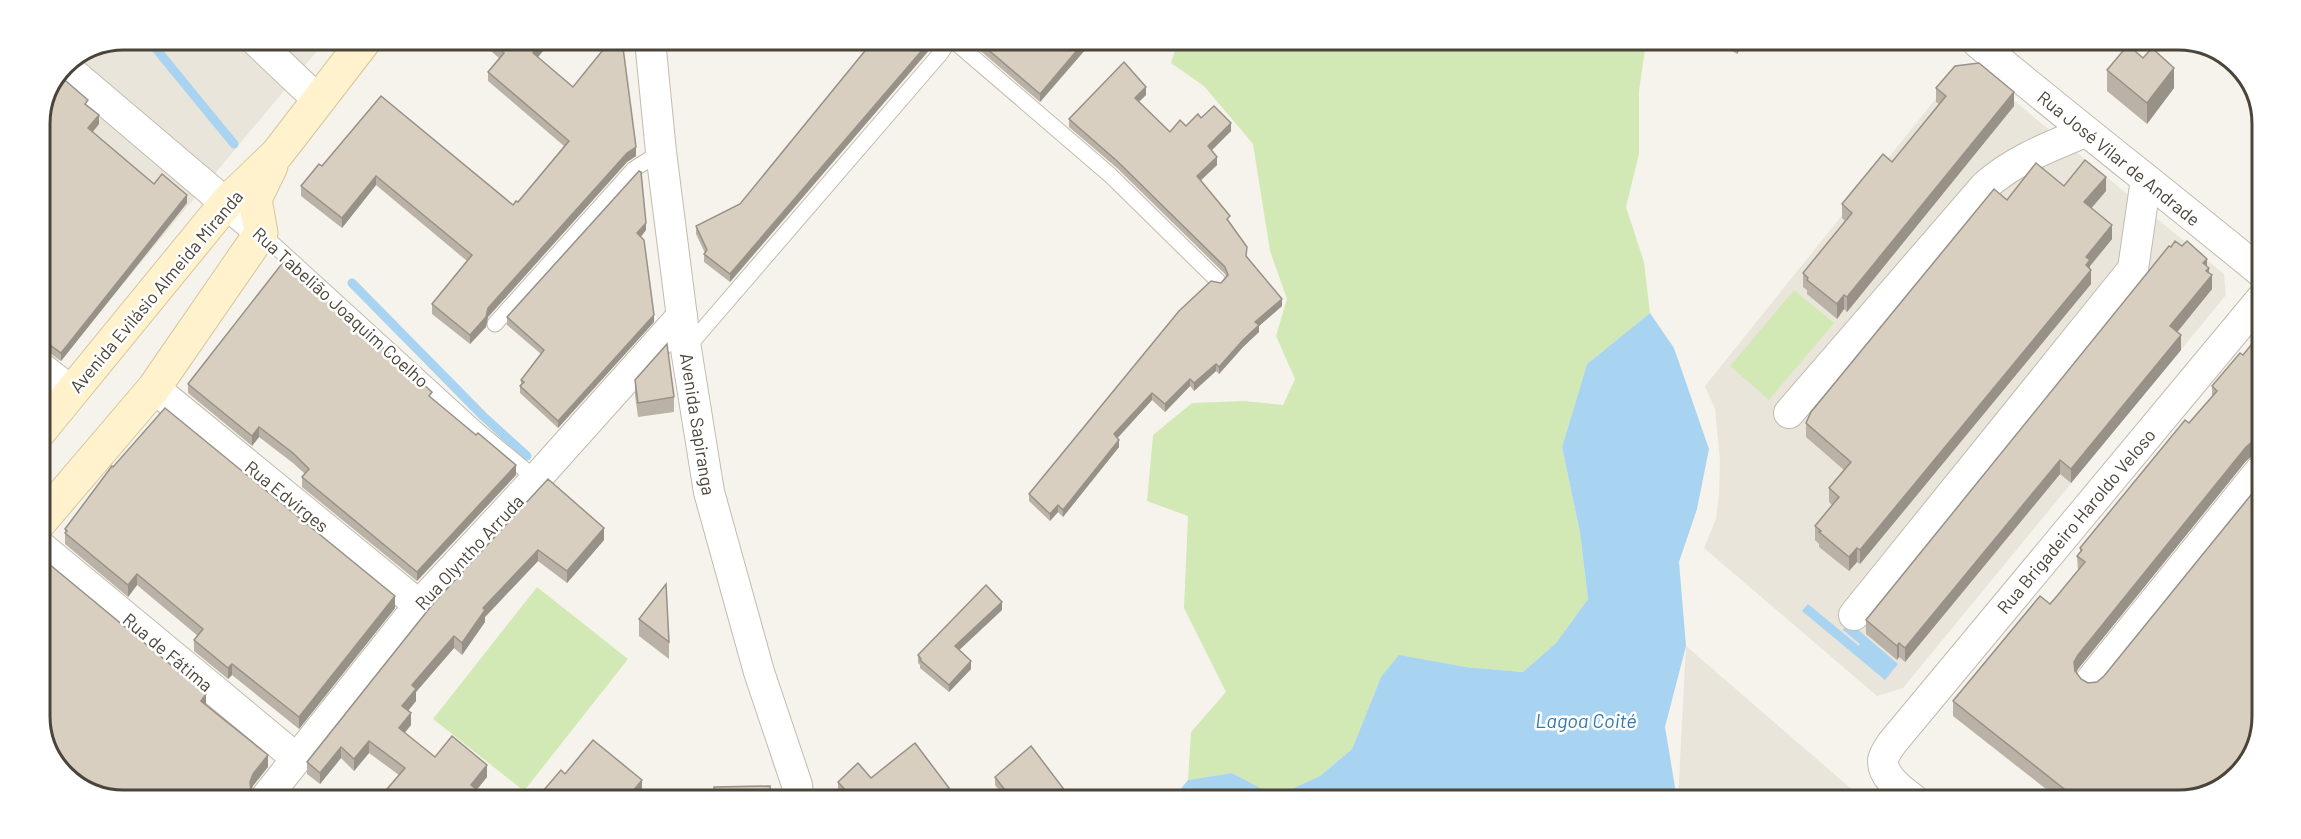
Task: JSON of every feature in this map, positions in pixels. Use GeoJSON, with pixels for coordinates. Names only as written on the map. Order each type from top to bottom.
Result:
{"type":"FeatureCollection","features":[{"type":"Feature","properties":{"kind":"street"},"geometry":{"type":"LineString","coordinates":[[266,50],[318,100]]}},
{"type":"Feature","properties":{"kind":"street","name":"Avenida Evilásio Almeida Miranda"},"geometry":{"type":"LineString","coordinates":[[50,418],[227,202],[277,154],[357,50]]}},
{"type":"Feature","properties":{"kind":"street","name":"Avenida Sapiranga"},"geometry":{"type":"LineString","coordinates":[[651,50],[661,152],[686,349],[709,492],[737,598],[797,790]]}},
{"type":"Feature","properties":{"kind":"street","name":"Rua José Vilar de Andrade"},"geometry":{"type":"LineString","coordinates":[[1986,50],[2251,264]]}},
{"type":"Feature","properties":{"kind":"street","name":"Rua Tabelião Joaquim Coelho"},"geometry":{"type":"LineString","coordinates":[[71,71],[261,233]]}},
{"type":"Feature","properties":{"kind":"street"},"geometry":{"type":"LineString","coordinates":[[1789,413],[1985,186],[2000,172],[2017,162],[2085,132]]}},
{"type":"Feature","properties":{"kind":"street","name":"Avenida Evilásio Almeida Miranda"},"geometry":{"type":"LineString","coordinates":[[261,233],[255,199],[277,154]]}},
{"type":"Feature","properties":{"kind":"street"},"geometry":{"type":"LineString","coordinates":[[1854,615],[2121,286],[2133,268],[2146,179]]}},
{"type":"Feature","properties":{"kind":"street"},"geometry":{"type":"LineString","coordinates":[[50,510],[154,388],[261,233]]}},
{"type":"Feature","properties":{"kind":"street","name":"Rua Brigadeiro Haroldo Veloso"},"geometry":{"type":"LineString","coordinates":[[1902,790],[1889,778],[1884,767],[1883,758],[1892,742],[2251,311]]}},
{"type":"Feature","properties":{"kind":"street","name":"Rua Olyntho Arruda"},"geometry":{"type":"LineString","coordinates":[[272,790],[419,605],[537,479],[682,316]]}},
{"type":"Feature","properties":{"kind":"street"},"geometry":{"type":"LineString","coordinates":[[50,375],[71,391]]}},
{"type":"Feature","properties":{"kind":"street","name":"Rua Edvirges"},"geometry":{"type":"LineString","coordinates":[[154,388],[419,605]]}},
{"type":"Feature","properties":{"kind":"street"},"geometry":{"type":"LineString","coordinates":[[2091,680],[2252,481]]}},
{"type":"Feature","properties":{"kind":"street","name":"Rua de Fátima"},"geometry":{"type":"LineString","coordinates":[[50,554],[296,758]]}},
{"type":"Feature","properties":{"kind":"lane"},"geometry":{"type":"LineString","coordinates":[[686,349],[846,165],[942,50]]}},
{"type":"Feature","properties":{"kind":"lane"},"geometry":{"type":"LineString","coordinates":[[964,50],[1110,175],[1218,281]]}},
{"type":"Feature","properties":{"kind":"lane"},"geometry":{"type":"LineString","coordinates":[[495,324],[634,170],[661,152]]}},
{"type":"Feature","properties":{"kind":"lane","name":"Rua Tabelião Joaquim Coelho"},"geometry":{"type":"LineString","coordinates":[[261,233],[477,430],[537,479]]}},
{"type":"Feature","properties":{"kind":"shaded area"},"geometry":{"type":"Polygon","coordinates":[[[318,50],[50,372],[51,109],[55,95],[71,71],[95,55],[109,51],[318,50]]]}},
{"type":"Feature","properties":{"kind":"shaded area"},"geometry":{"type":"Polygon","coordinates":[[[1977,70],[2224,274],[2226,295],[1903,688],[1877,696],[1704,548],[1716,519],[1720,460],[1715,409],[1705,386],[1954,76],[1977,70]]]}},
{"type":"Feature","properties":{"kind":"shaded area"},"geometry":{"type":"Polygon","coordinates":[[[1686,646],[1853,790],[1678,790],[1686,646]]]}},
{"type":"Feature","properties":{"kind":"green space"},"geometry":{"type":"Polygon","coordinates":[[[1175,50],[1645,50],[1639,91],[1639,154],[1626,207],[1644,262],[1650,313],[1587,364],[1562,447],[1580,533],[1588,599],[1556,643],[1523,672],[1465,667],[1381,677],[1352,749],[1320,776],[1289,790],[1265,790],[1232,773],[1188,780],[1191,732],[1226,692],[1184,608],[1188,516],[1147,501],[1153,435],[1192,403],[1244,401],[1283,405],[1295,379],[1276,336],[1287,299],[1270,251],[1253,144],[1204,86],[1171,63],[1175,50]]]}},
{"type":"Feature","properties":{"kind":"green space"},"geometry":{"type":"Polygon","coordinates":[[[1794,290],[1834,323],[1769,400],[1730,366],[1794,290]]]}},
{"type":"Feature","properties":{"kind":"green space"},"geometry":{"type":"Polygon","coordinates":[[[537,587],[628,659],[525,790],[433,719],[537,587]]]}},
{"type":"Feature","properties":{"kind":"water","name":"Lagoa Coité"},"geometry":{"type":"Polygon","coordinates":[[[1650,313],[1674,348],[1709,449],[1697,509],[1679,562],[1686,646],[1665,727],[1676,790],[1289,790],[1320,776],[1352,749],[1381,677],[1399,655],[1465,667],[1523,672],[1556,643],[1588,599],[1580,533],[1562,447],[1587,364],[1650,313]]]}},
{"type":"Feature","properties":{"kind":"water"},"geometry":{"type":"Polygon","coordinates":[[[1808,604],[1859,646],[1860,644],[1843,630],[1849,622],[1898,664],[1885,680],[1802,611],[1808,604]]]}},
{"type":"Feature","properties":{"kind":"water","name":"Lagoa Coité"},"geometry":{"type":"Polygon","coordinates":[[[1232,773],[1265,790],[1180,790],[1188,780],[1232,773]]]}},
{"type":"Feature","properties":{"kind":"building"},"geometry":{"type":"Polygon","coordinates":[[[501,50],[536,50],[533,53],[573,87],[603,50],[623,50],[636,147],[627,153],[488,308],[486,317],[470,335],[432,304],[472,255],[376,176],[342,218],[301,186],[319,164],[322,166],[381,96],[513,205],[516,201],[518,202],[569,141],[488,72],[504,53],[501,50]]]}},
{"type":"Feature","properties":{"kind":"building"},"geometry":{"type":"Polygon","coordinates":[[[866,50],[922,50],[730,274],[704,254],[707,250],[696,226],[740,204],[866,50]]]}},
{"type":"Feature","properties":{"kind":"building"},"geometry":{"type":"Polygon","coordinates":[[[989,50],[1077,50],[1040,94],[989,50]]]}},
{"type":"Feature","properties":{"kind":"building"},"geometry":{"type":"Polygon","coordinates":[[[2124,50],[2134,50],[2143,58],[2150,50],[2154,50],[2174,68],[2147,103],[2107,70],[2124,50]]]}},
{"type":"Feature","properties":{"kind":"building"},"geometry":{"type":"Polygon","coordinates":[[[1124,62],[1146,87],[1135,98],[1170,132],[1180,120],[1186,126],[1198,114],[1201,118],[1214,106],[1231,123],[1208,146],[1217,157],[1197,176],[1230,216],[1227,219],[1247,247],[1246,256],[1282,299],[1255,322],[1259,325],[1219,367],[1216,364],[1194,383],[1190,379],[1165,404],[1152,393],[1114,434],[1119,440],[1063,510],[1058,505],[1050,514],[1029,494],[1179,311],[1211,281],[1221,283],[1228,275],[1225,267],[1117,161],[1069,119],[1124,62]]]}},
{"type":"Feature","properties":{"kind":"building"},"geometry":{"type":"Polygon","coordinates":[[[1979,63],[2014,92],[1847,297],[1844,295],[1837,304],[1807,280],[1808,278],[1803,273],[1852,213],[1842,204],[1883,154],[1892,162],[1946,96],[1936,88],[1955,66],[1979,63]]]}},
{"type":"Feature","properties":{"kind":"building"},"geometry":{"type":"Polygon","coordinates":[[[64,79],[88,100],[85,104],[99,115],[88,128],[154,184],[162,174],[187,195],[61,353],[50,345],[50,124],[55,95],[64,79]]]}},
{"type":"Feature","properties":{"kind":"building"},"geometry":{"type":"Polygon","coordinates":[[[2085,160],[2106,177],[2084,202],[2112,225],[2086,257],[2090,260],[2086,265],[2091,270],[1860,550],[1857,548],[1849,557],[1815,526],[1839,497],[1829,488],[1851,462],[1806,423],[1811,412],[1994,189],[2007,200],[2036,163],[2064,186],[2085,160]]]}},
{"type":"Feature","properties":{"kind":"building"},"geometry":{"type":"Polygon","coordinates":[[[639,171],[641,172],[646,223],[637,233],[644,240],[654,315],[558,421],[520,386],[524,382],[521,380],[544,350],[507,317],[639,171]]]}},
{"type":"Feature","properties":{"kind":"building"},"geometry":{"type":"Polygon","coordinates":[[[2175,241],[2182,246],[2187,241],[2207,259],[2203,263],[2209,268],[2206,271],[2212,275],[2170,326],[2181,335],[2071,469],[2060,460],[1905,648],[1899,643],[1897,646],[1866,620],[2175,241]]]}},
{"type":"Feature","properties":{"kind":"building"},"geometry":{"type":"Polygon","coordinates":[[[284,261],[432,392],[429,396],[516,465],[417,572],[302,477],[309,469],[293,453],[259,427],[252,436],[188,384],[284,261]]]}},
{"type":"Feature","properties":{"kind":"building"},"geometry":{"type":"Polygon","coordinates":[[[667,344],[674,397],[638,403],[635,380],[667,344]]]}},
{"type":"Feature","properties":{"kind":"building"},"geometry":{"type":"Polygon","coordinates":[[[2251,345],[2252,442],[2074,662],[2075,671],[2081,679],[2088,683],[2097,682],[2104,676],[2252,494],[2252,716],[2248,739],[2230,768],[2219,777],[2197,787],[2178,790],[2065,790],[1953,701],[2040,596],[2050,604],[2057,596],[2085,562],[2077,556],[2082,550],[2080,548],[2185,420],[2189,423],[2217,391],[2212,386],[2240,353],[2243,355],[2251,345]]]}},
{"type":"Feature","properties":{"kind":"building"},"geometry":{"type":"Polygon","coordinates":[[[165,408],[395,596],[299,717],[232,664],[228,668],[194,640],[203,629],[137,574],[128,585],[65,533],[67,531],[65,529],[112,466],[165,408]]]}},
{"type":"Feature","properties":{"kind":"building"},"geometry":{"type":"Polygon","coordinates":[[[548,479],[604,528],[567,571],[538,550],[483,608],[485,610],[462,643],[454,636],[412,685],[416,689],[402,706],[411,713],[399,728],[435,757],[452,736],[487,765],[471,785],[477,790],[386,790],[405,768],[369,741],[354,759],[341,747],[320,773],[307,762],[432,605],[548,479]]]}},
{"type":"Feature","properties":{"kind":"building"},"geometry":{"type":"Polygon","coordinates":[[[50,565],[206,694],[201,701],[268,755],[253,774],[250,782],[251,790],[114,789],[100,786],[82,777],[65,761],[55,744],[50,720],[50,565]]]}},
{"type":"Feature","properties":{"kind":"building"},"geometry":{"type":"Polygon","coordinates":[[[666,584],[669,642],[639,619],[666,584]]]}},
{"type":"Feature","properties":{"kind":"building"},"geometry":{"type":"Polygon","coordinates":[[[986,585],[1002,602],[955,646],[971,661],[949,685],[920,660],[918,655],[986,585]]]}},
{"type":"Feature","properties":{"kind":"building"},"geometry":{"type":"Polygon","coordinates":[[[593,740],[642,780],[634,790],[544,790],[561,770],[565,774],[593,740]]]}},
{"type":"Feature","properties":{"kind":"building"},"geometry":{"type":"Polygon","coordinates":[[[915,743],[949,788],[947,790],[845,790],[838,782],[858,763],[871,778],[915,743]]]}},
{"type":"Feature","properties":{"kind":"building"},"geometry":{"type":"Polygon","coordinates":[[[1031,746],[1064,790],[1005,790],[995,777],[1031,746]]]}},
{"type":"Feature","properties":{"kind":"building"},"geometry":{"type":"Polygon","coordinates":[[[770,786],[770,790],[714,790],[714,787],[770,786]]]}},
{"type":"Feature","properties":{"kind":"waterway"},"geometry":{"type":"LineString","coordinates":[[157,50],[234,144]]}},
{"type":"Feature","properties":{"kind":"waterway"},"geometry":{"type":"LineString","coordinates":[[352,283],[483,416],[527,456]]}}]}
